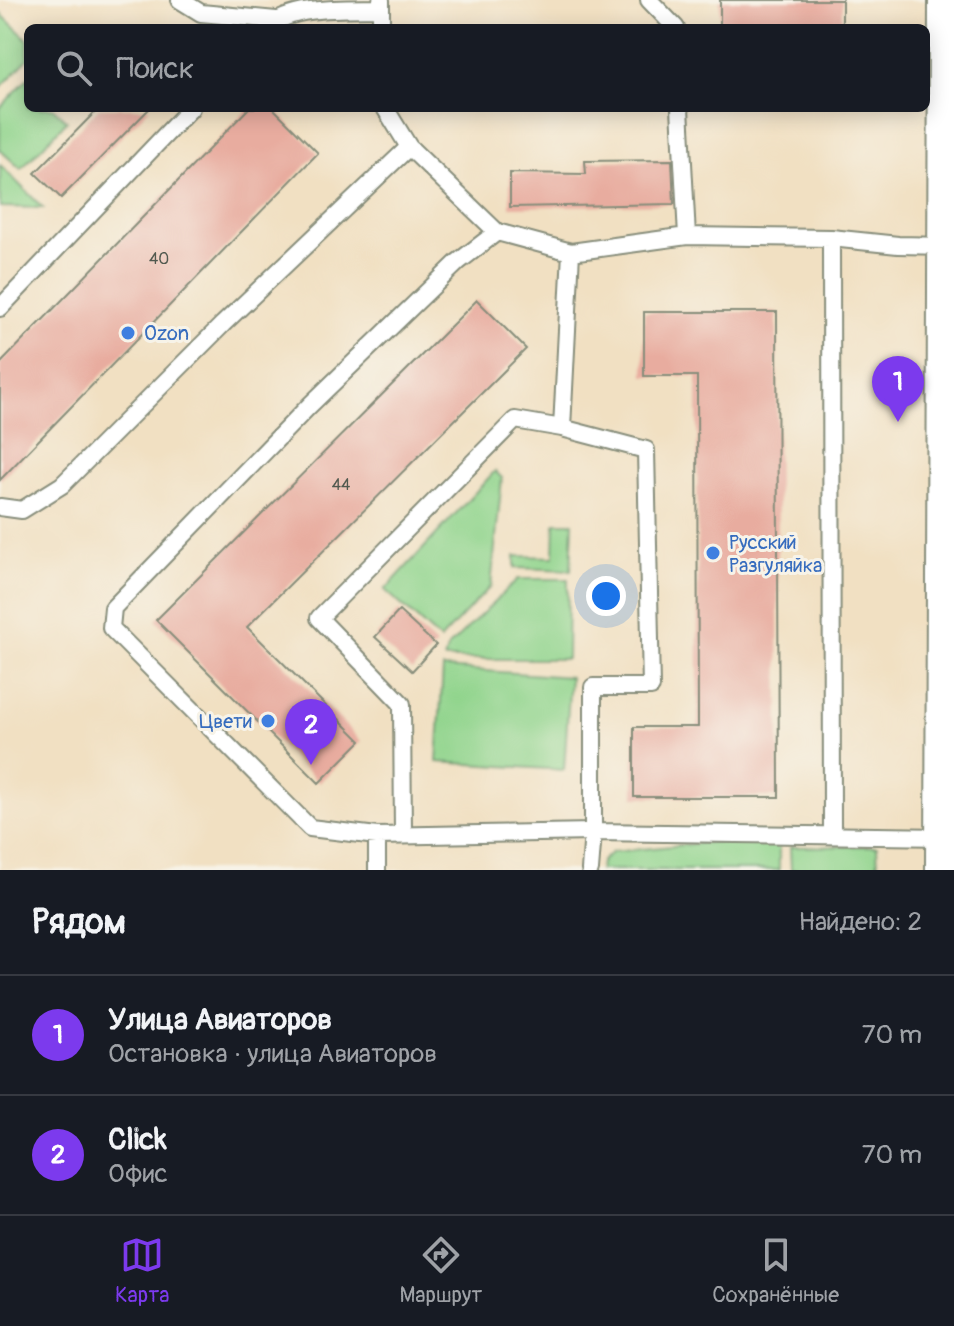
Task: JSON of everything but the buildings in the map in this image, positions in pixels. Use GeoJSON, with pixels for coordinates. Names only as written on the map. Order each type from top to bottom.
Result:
{"type":"FeatureCollection","features":[{"type":"Feature","properties":{"kind":"main road"},"geometry":{"type":"LineString","coordinates":[[949,854],[951,0]]}},
{"type":"Feature","properties":{"kind":"lane"},"geometry":{"type":"LineString","coordinates":[[180,0],[201,13],[272,24],[316,9],[381,4]]}},
{"type":"Feature","properties":{"kind":"lane"},"geometry":{"type":"LineString","coordinates":[[649,0],[672,24]]}},
{"type":"Feature","properties":{"kind":"lane"},"geometry":{"type":"LineString","coordinates":[[0,308],[187,112]]}},
{"type":"Feature","properties":{"kind":"lane"},"geometry":{"type":"LineString","coordinates":[[387,112],[409,147],[497,232],[571,252],[687,236],[831,238],[898,245],[952,246]]}},
{"type":"Feature","properties":{"kind":"lane"},"geometry":{"type":"LineString","coordinates":[[680,112],[687,236]]}},
{"type":"Feature","properties":{"kind":"lane"},"geometry":{"type":"LineString","coordinates":[[0,507],[22,510],[62,485],[223,324],[409,147]]}},
{"type":"Feature","properties":{"kind":"lane"},"geometry":{"type":"LineString","coordinates":[[497,232],[458,262],[309,406],[113,608],[111,628],[310,828],[377,836],[593,832],[832,835],[949,854]]}},
{"type":"Feature","properties":{"kind":"lane"},"geometry":{"type":"LineString","coordinates":[[831,238],[832,835]]}},
{"type":"Feature","properties":{"kind":"lane"},"geometry":{"type":"LineString","coordinates":[[562,428],[571,252]]}},
{"type":"Feature","properties":{"kind":"lane"},"geometry":{"type":"LineString","coordinates":[[403,835],[402,704],[319,618],[515,420],[562,428],[646,450],[651,687],[593,687],[590,870]]}},
{"type":"Feature","properties":{"kind":"lane"},"geometry":{"type":"LineString","coordinates":[[377,836],[377,870]]}},
{"type":"Feature","properties":{"kind":"green space"},"geometry":{"type":"Polygon","coordinates":[[[0,13],[24,36],[24,63],[0,88],[0,13]]]}},
{"type":"Feature","properties":{"kind":"green space"},"geometry":{"type":"Polygon","coordinates":[[[24,82],[24,112],[57,112],[67,121],[21,169],[0,150],[0,108],[24,82]]]}},
{"type":"Feature","properties":{"kind":"green space"},"geometry":{"type":"Polygon","coordinates":[[[0,165],[43,208],[0,207],[0,165]]]}},
{"type":"Feature","properties":{"kind":"green space"},"geometry":{"type":"Polygon","coordinates":[[[495,471],[502,478],[491,586],[440,640],[385,590],[495,471]]]}},
{"type":"Feature","properties":{"kind":"green space"},"geometry":{"type":"Polygon","coordinates":[[[555,523],[573,523],[571,570],[515,568],[515,556],[554,557],[555,523]]]}},
{"type":"Feature","properties":{"kind":"green space"},"geometry":{"type":"Polygon","coordinates":[[[518,579],[568,579],[567,659],[444,659],[449,646],[518,579]]]}},
{"type":"Feature","properties":{"kind":"green space"},"geometry":{"type":"Polygon","coordinates":[[[443,668],[570,677],[564,770],[437,762],[443,668]]]}},
{"type":"Feature","properties":{"kind":"green space"},"geometry":{"type":"Polygon","coordinates":[[[733,840],[779,840],[779,870],[600,870],[601,862],[612,852],[733,840]]]}},
{"type":"Feature","properties":{"kind":"green space"},"geometry":{"type":"Polygon","coordinates":[[[877,846],[878,870],[791,870],[790,847],[877,846]]]}},
{"type":"Feature","properties":{"kind":"place","name":"Ozon"},"geometry":{"type":"Point","coordinates":[128,333]}},
{"type":"Feature","properties":{"kind":"place","name":"Улица Авиаторов"},"geometry":{"type":"Point","coordinates":[898,422]}},
{"type":"Feature","properties":{"kind":"place","name":"Русский Разгуляйка"},"geometry":{"type":"Point","coordinates":[713,553]}},
{"type":"Feature","properties":{"kind":"place","name":"Цвети"},"geometry":{"type":"Point","coordinates":[268,721]}},
{"type":"Feature","properties":{"kind":"place","name":"Click"},"geometry":{"type":"Point","coordinates":[311,765]}}]}
